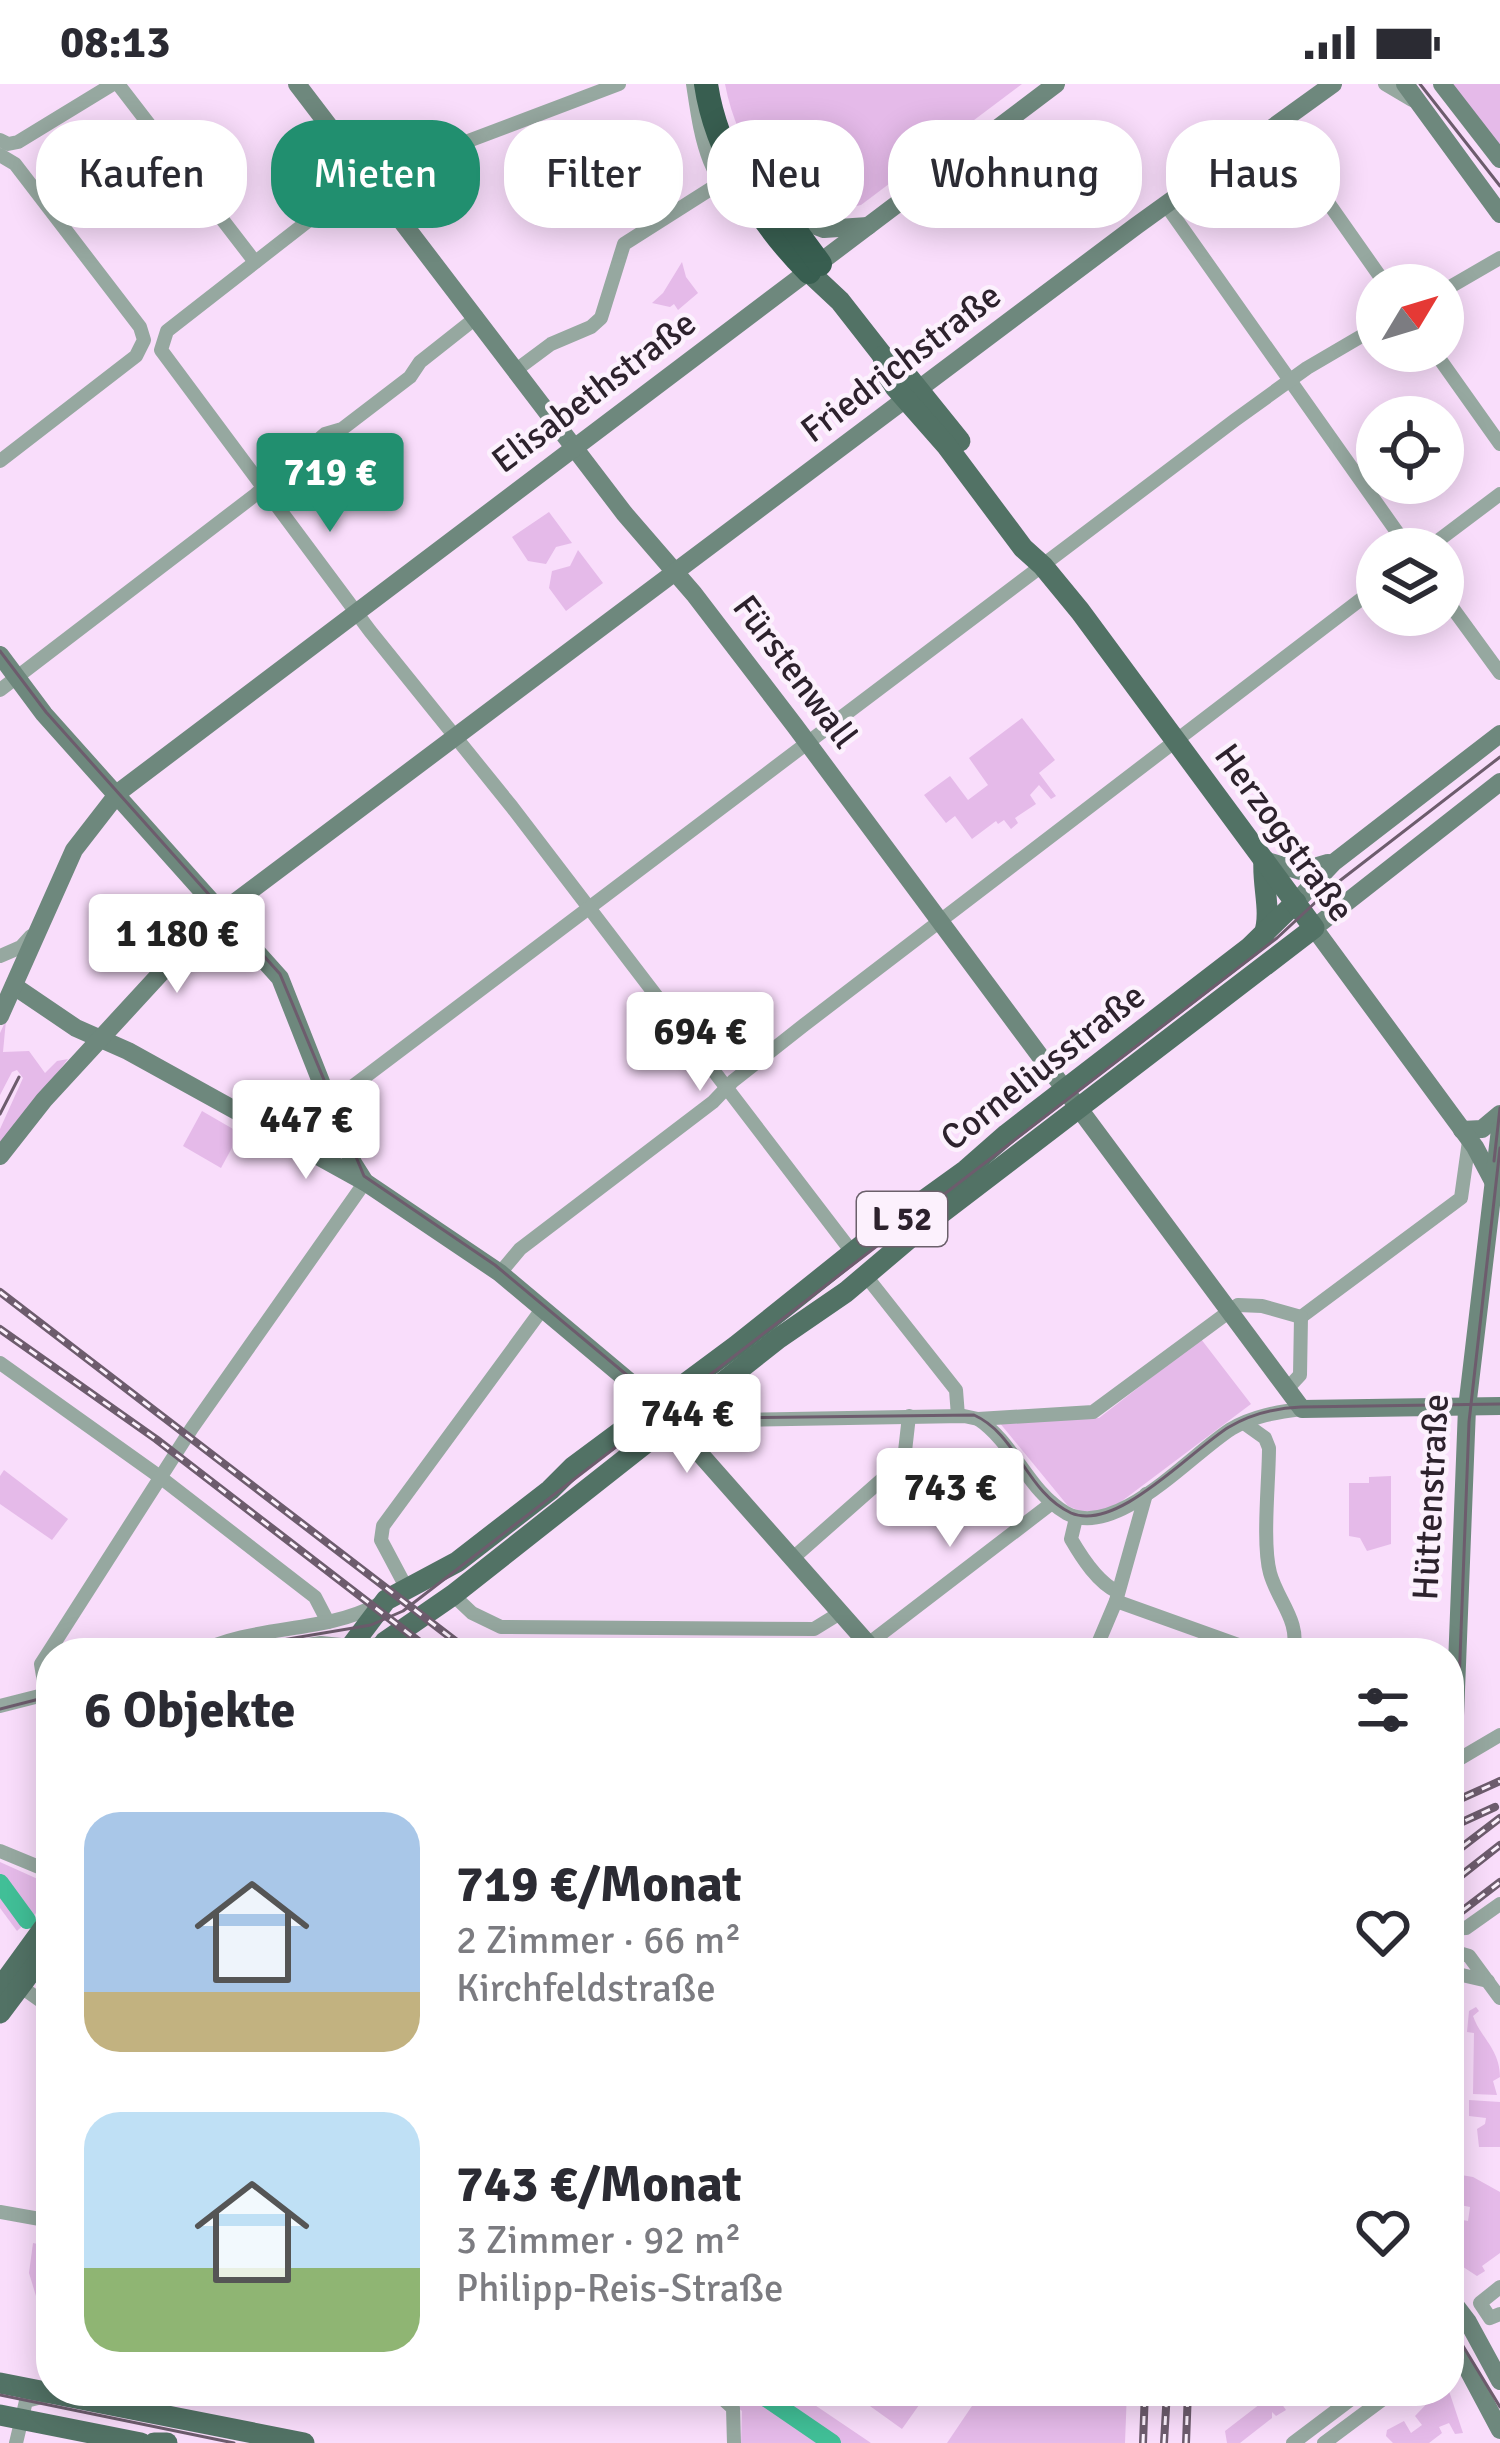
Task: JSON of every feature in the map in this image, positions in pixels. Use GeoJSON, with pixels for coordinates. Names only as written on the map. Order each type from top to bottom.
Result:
{"type":"FeatureCollection","features":[{"type":"Feature","properties":{"kind":"highway"},"geometry":{"type":"LineString","coordinates":[[706,84],[717,120]]}},
{"type":"Feature","properties":{"kind":"highway"},"geometry":{"type":"LineString","coordinates":[[720,84],[729,120]]}},
{"type":"Feature","properties":{"kind":"highway"},"geometry":{"type":"LineString","coordinates":[[782,228],[815,268]]}},
{"type":"Feature","properties":{"kind":"main road","name":"Fürstenwall"},"geometry":{"type":"LineString","coordinates":[[297,84],[325,120]]}},
{"type":"Feature","properties":{"kind":"main road","name":"Elisabethstraße"},"geometry":{"type":"LineString","coordinates":[[7,981],[48,913],[78,844],[116,794],[1056,84]]}},
{"type":"Feature","properties":{"kind":"main road","name":"Friedrichstraße"},"geometry":{"type":"LineString","coordinates":[[1284,120],[1333,84]]}},
{"type":"Feature","properties":{"kind":"main road"},"geometry":{"type":"LineString","coordinates":[[1405,84],[1500,214]]}},
{"type":"Feature","properties":{"kind":"main road"},"geometry":{"type":"LineString","coordinates":[[1442,84],[1500,159]]}},
{"type":"Feature","properties":{"kind":"main road"},"geometry":{"type":"LineString","coordinates":[[1456,151],[1500,202]]}},
{"type":"Feature","properties":{"kind":"main road","name":"Friedrichstraße"},"geometry":{"type":"LineString","coordinates":[[221,913],[1166,205]]}},
{"type":"Feature","properties":{"kind":"main road"},"geometry":{"type":"LineString","coordinates":[[864,226],[870,226]]}},
{"type":"Feature","properties":{"kind":"main road","name":"Fürstenwall"},"geometry":{"type":"LineString","coordinates":[[409,228],[574,447],[807,741],[1302,1409]]}},
{"type":"Feature","properties":{"kind":"main road"},"geometry":{"type":"LineString","coordinates":[[771,301],[782,286],[786,268],[776,228]]}},
{"type":"Feature","properties":{"kind":"main road","name":"Herzogstraße"},"geometry":{"type":"LineString","coordinates":[[815,268],[913,396],[1013,512],[1033,540],[1043,566],[1314,928],[1478,1132],[1496,1172]]}},
{"type":"Feature","properties":{"kind":"main road"},"geometry":{"type":"LineString","coordinates":[[0,655],[8,684],[116,794],[283,984],[353,1163],[365,1182]]}},
{"type":"Feature","properties":{"kind":"main road","name":"Corneliusstraße"},"geometry":{"type":"LineString","coordinates":[[375,1612],[406,1587],[457,1562],[820,1280],[849,1248],[950,1182],[1264,935],[1333,862],[1500,734]]}},
{"type":"Feature","properties":{"kind":"main road","name":"Corneliusstraße"},"geometry":{"type":"LineString","coordinates":[[396,1638],[1500,782]]}},
{"type":"Feature","properties":{"kind":"main road"},"geometry":{"type":"LineString","coordinates":[[1264,935],[1268,916],[1262,887],[1264,860],[1301,871],[1333,862]]}},
{"type":"Feature","properties":{"kind":"main road"},"geometry":{"type":"LineString","coordinates":[[0,1156],[44,1100],[221,913]]}},
{"type":"Feature","properties":{"kind":"main road"},"geometry":{"type":"LineString","coordinates":[[0,1016],[7,981],[72,1025],[365,1182],[500,1273],[656,1404],[680,1418],[863,1638]]}},
{"type":"Feature","properties":{"kind":"main road"},"geometry":{"type":"LineString","coordinates":[[1478,1132],[1500,1114]]}},
{"type":"Feature","properties":{"kind":"main road","name":"Hüttenstraße"},"geometry":{"type":"LineString","coordinates":[[1456,1638],[1468,1407],[1496,1172],[1478,1132]]}},
{"type":"Feature","properties":{"kind":"main road","name":"L 52"},"geometry":{"type":"LineString","coordinates":[[820,1280],[830,1281],[835,1288],[823,1308]]}},
{"type":"Feature","properties":{"kind":"main road"},"geometry":{"type":"LineString","coordinates":[[1302,1409],[1468,1407],[1496,1402]]}},
{"type":"Feature","properties":{"kind":"main road"},"geometry":{"type":"LineString","coordinates":[[372,1638],[375,1612]]}},
{"type":"Feature","properties":{"kind":"main road","name":"L 52"},"geometry":{"type":"LineString","coordinates":[[357,1638],[375,1612]]}},
{"type":"Feature","properties":{"kind":"main road"},"geometry":{"type":"LineString","coordinates":[[0,2014],[36,1943]]}},
{"type":"Feature","properties":{"kind":"main road"},"geometry":{"type":"LineString","coordinates":[[10,1987],[36,1960]]}},
{"type":"Feature","properties":{"kind":"main road"},"geometry":{"type":"LineString","coordinates":[[1464,2322],[1500,2380]]}},
{"type":"Feature","properties":{"kind":"main road"},"geometry":{"type":"LineString","coordinates":[[1464,2370],[1500,2430]]}},
{"type":"Feature","properties":{"kind":"main road"},"geometry":{"type":"LineString","coordinates":[[0,2383],[36,2390]]}},
{"type":"Feature","properties":{"kind":"main road"},"geometry":{"type":"LineString","coordinates":[[103,2406],[188,2432],[304,2443]]}},
{"type":"Feature","properties":{"kind":"main road"},"geometry":{"type":"LineString","coordinates":[[10,2418],[140,2443]]}},
{"type":"Feature","properties":{"kind":"main road"},"geometry":{"type":"LineString","coordinates":[[154,2443],[166,2443]]}},
{"type":"Feature","properties":{"kind":"street"},"geometry":{"type":"LineString","coordinates":[[255,262],[115,84],[2,148],[849,1248]]}},
{"type":"Feature","properties":{"kind":"street"},"geometry":{"type":"LineString","coordinates":[[480,136],[619,84]]}},
{"type":"Feature","properties":{"kind":"street"},"geometry":{"type":"LineString","coordinates":[[694,84],[707,159]]}},
{"type":"Feature","properties":{"kind":"street"},"geometry":{"type":"LineString","coordinates":[[1385,84],[1427,111]]}},
{"type":"Feature","properties":{"kind":"street"},"geometry":{"type":"LineString","coordinates":[[516,370],[551,344],[601,318],[628,239],[707,191]]}},
{"type":"Feature","properties":{"kind":"street"},"geometry":{"type":"LineString","coordinates":[[1340,220],[1371,264]]}},
{"type":"Feature","properties":{"kind":"street"},"geometry":{"type":"LineString","coordinates":[[0,461],[299,228]]}},
{"type":"Feature","properties":{"kind":"street"},"geometry":{"type":"LineString","coordinates":[[1183,228],[1394,528]]}},
{"type":"Feature","properties":{"kind":"street"},"geometry":{"type":"LineString","coordinates":[[1464,279],[1500,258]]}},
{"type":"Feature","properties":{"kind":"street"},"geometry":{"type":"LineString","coordinates":[[8,684],[263,489],[326,434],[342,429],[410,377],[419,362],[477,317]]}},
{"type":"Feature","properties":{"kind":"street"},"geometry":{"type":"LineString","coordinates":[[273,1133],[300,1126],[1291,379],[1356,340]]}},
{"type":"Feature","properties":{"kind":"street"},"geometry":{"type":"LineString","coordinates":[[1449,372],[1500,444]]}},
{"type":"Feature","properties":{"kind":"street"},"geometry":{"type":"LineString","coordinates":[[1454,528],[1500,494]]}},
{"type":"Feature","properties":{"kind":"street"},"geometry":{"type":"LineString","coordinates":[[500,1273],[520,1249],[1356,603]]}},
{"type":"Feature","properties":{"kind":"street"},"geometry":{"type":"LineString","coordinates":[[1464,624],[1500,673]]}},
{"type":"Feature","properties":{"kind":"street"},"geometry":{"type":"LineString","coordinates":[[0,956],[21,947],[48,913]]}},
{"type":"Feature","properties":{"kind":"street"},"geometry":{"type":"LineString","coordinates":[[1301,1317],[1460,1198],[1478,1132]]}},
{"type":"Feature","properties":{"kind":"street"},"geometry":{"type":"LineString","coordinates":[[58,1638],[160,1477],[365,1182]]}},
{"type":"Feature","properties":{"kind":"street"},"geometry":{"type":"LineString","coordinates":[[866,1276],[956,1390],[958,1416]]}},
{"type":"Feature","properties":{"kind":"street"},"geometry":{"type":"LineString","coordinates":[[680,1418],[978,1419],[1080,1414],[1100,1408],[1244,1303],[1301,1317]]}},
{"type":"Feature","properties":{"kind":"street"},"geometry":{"type":"LineString","coordinates":[[406,1587],[381,1540],[383,1526],[543,1309]]}},
{"type":"Feature","properties":{"kind":"street"},"geometry":{"type":"LineString","coordinates":[[1287,1389],[1300,1375],[1301,1317]]}},
{"type":"Feature","properties":{"kind":"street"},"geometry":{"type":"LineString","coordinates":[[0,1384],[5,1367],[27,1379],[315,1597],[328,1622]]}},
{"type":"Feature","properties":{"kind":"street"},"geometry":{"type":"LineString","coordinates":[[716,1390],[714,1408],[730,1420]]}},
{"type":"Feature","properties":{"kind":"street"},"geometry":{"type":"LineString","coordinates":[[978,1419],[1052,1503],[1076,1518],[1105,1519],[1244,1423],[1302,1409]]}},
{"type":"Feature","properties":{"kind":"street"},"geometry":{"type":"LineString","coordinates":[[793,1558],[904,1460],[909,1416]]}},
{"type":"Feature","properties":{"kind":"street"},"geometry":{"type":"LineString","coordinates":[[1244,1423],[1265,1438],[1269,1448],[1269,1566],[1297,1638]]}},
{"type":"Feature","properties":{"kind":"street"},"geometry":{"type":"LineString","coordinates":[[1100,1638],[1117,1597],[1146,1492]]}},
{"type":"Feature","properties":{"kind":"street"},"geometry":{"type":"LineString","coordinates":[[884,1638],[1052,1503]]}},
{"type":"Feature","properties":{"kind":"street"},"geometry":{"type":"LineString","coordinates":[[1076,1518],[1071,1539],[1117,1597],[1199,1638]]}},
{"type":"Feature","properties":{"kind":"street"},"geometry":{"type":"LineString","coordinates":[[453,1595],[472,1613],[501,1627],[814,1629],[840,1613]]}},
{"type":"Feature","properties":{"kind":"street"},"geometry":{"type":"LineString","coordinates":[[246,1638],[375,1612]]}},
{"type":"Feature","properties":{"kind":"street"},"geometry":{"type":"LineString","coordinates":[[0,1706],[36,1697]]}},
{"type":"Feature","properties":{"kind":"street"},"geometry":{"type":"LineString","coordinates":[[1464,1756],[1500,1735]]}},
{"type":"Feature","properties":{"kind":"street"},"geometry":{"type":"LineString","coordinates":[[0,1851],[36,1866]]}},
{"type":"Feature","properties":{"kind":"street"},"geometry":{"type":"LineString","coordinates":[[1464,1928],[1500,1904]]}},
{"type":"Feature","properties":{"kind":"street"},"geometry":{"type":"LineString","coordinates":[[1464,1954],[1500,1998]]}},
{"type":"Feature","properties":{"kind":"street"},"geometry":{"type":"LineString","coordinates":[[1464,1974],[1488,1982]]}},
{"type":"Feature","properties":{"kind":"street"},"geometry":{"type":"LineString","coordinates":[[0,2212],[36,2218]]}},
{"type":"Feature","properties":{"kind":"street"},"geometry":{"type":"LineString","coordinates":[[1500,2287],[1480,2303],[1490,2318],[1500,2314]]}},
{"type":"Feature","properties":{"kind":"street"},"geometry":{"type":"LineString","coordinates":[[16,2443],[10,2418],[36,2396]]}},
{"type":"Feature","properties":{"kind":"street"},"geometry":{"type":"LineString","coordinates":[[731,2406],[734,2443]]}},
{"type":"Feature","properties":{"kind":"street"},"geometry":{"type":"LineString","coordinates":[[1293,2443],[1342,2406]]}},
{"type":"Feature","properties":{"kind":"street"},"geometry":{"type":"LineString","coordinates":[[1324,2443],[1374,2406]]}},
{"type":"Feature","properties":{"kind":"shaded area"},"geometry":{"type":"Polygon","coordinates":[[[725,84],[1022,84],[974,120],[888,120],[888,185],[864,203],[864,120],[736,120],[725,84]]]}},
{"type":"Feature","properties":{"kind":"shaded area"},"geometry":{"type":"Polygon","coordinates":[[[1452,84],[1500,84],[1500,149],[1452,84]]]}},
{"type":"Feature","properties":{"kind":"shaded area"},"geometry":{"type":"Polygon","coordinates":[[[682,262],[698,293],[678,310],[674,304],[652,303],[663,293],[682,262]]]}},
{"type":"Feature","properties":{"kind":"shaded area"},"geometry":{"type":"Polygon","coordinates":[[[549,512],[572,543],[556,547],[546,564],[528,561],[512,537],[549,512]]]}},
{"type":"Feature","properties":{"kind":"shaded area"},"geometry":{"type":"Polygon","coordinates":[[[578,550],[603,583],[566,611],[549,588],[552,571],[570,566],[578,550]]]}},
{"type":"Feature","properties":{"kind":"shaded area"},"geometry":{"type":"Polygon","coordinates":[[[1022,718],[1055,760],[1039,773],[1056,796],[1051,799],[1039,785],[1030,795],[1036,804],[1015,818],[1018,823],[1011,829],[1004,820],[996,821],[972,839],[955,816],[946,823],[924,795],[950,776],[968,800],[988,785],[969,758],[1022,718]]]}},
{"type":"Feature","properties":{"kind":"shaded area"},"geometry":{"type":"Polygon","coordinates":[[[6,1020],[3,1052],[29,1051],[45,1073],[57,1061],[68,1059],[0,1147],[0,1129],[23,1078],[17,1070],[12,1072],[0,1095],[0,1033],[6,1020]]]}},
{"type":"Feature","properties":{"kind":"shaded area"},"geometry":{"type":"Polygon","coordinates":[[[202,1111],[240,1133],[221,1168],[183,1146],[202,1111]]]}},
{"type":"Feature","properties":{"kind":"shaded area"},"geometry":{"type":"Polygon","coordinates":[[[1201,1339],[1251,1404],[1110,1510],[1082,1512],[1068,1506],[999,1422],[1099,1418],[1201,1339]]]}},
{"type":"Feature","properties":{"kind":"shaded area"},"geometry":{"type":"Polygon","coordinates":[[[4,1470],[68,1519],[52,1540],[0,1504],[4,1470]]]}},
{"type":"Feature","properties":{"kind":"shaded area"},"geometry":{"type":"Polygon","coordinates":[[[1391,1476],[1391,1544],[1367,1551],[1360,1538],[1349,1536],[1349,1483],[1391,1476]]]}},
{"type":"Feature","properties":{"kind":"shaded area"},"geometry":{"type":"Polygon","coordinates":[[[0,1862],[36,1878],[36,1913],[17,1931],[0,1908],[0,1862]]]}},
{"type":"Feature","properties":{"kind":"shaded area"},"geometry":{"type":"Polygon","coordinates":[[[1476,2007],[1479,2011],[1473,2016],[1499,2067],[1500,2077],[1493,2081],[1497,2095],[1473,2094],[1474,2033],[1467,2032],[1469,2011],[1476,2007]]]}},
{"type":"Feature","properties":{"kind":"shaded area"},"geometry":{"type":"Polygon","coordinates":[[[1469,2100],[1500,2102],[1500,2147],[1479,2147],[1477,2129],[1486,2118],[1469,2116],[1469,2100]]]}},
{"type":"Feature","properties":{"kind":"shaded area"},"geometry":{"type":"Polygon","coordinates":[[[1464,2176],[1500,2192],[1500,2253],[1477,2276],[1464,2268],[1464,2220],[1468,2221],[1470,2207],[1464,2206],[1464,2176]]]}},
{"type":"Feature","properties":{"kind":"shaded area"},"geometry":{"type":"Polygon","coordinates":[[[33,2243],[36,2296],[29,2273],[33,2243]]]}},
{"type":"Feature","properties":{"kind":"shaded area"},"geometry":{"type":"Polygon","coordinates":[[[736,2406],[816,2406],[871,2443],[741,2443],[742,2411],[736,2406]]]}},
{"type":"Feature","properties":{"kind":"shaded area"},"geometry":{"type":"Polygon","coordinates":[[[870,2406],[918,2406],[902,2429],[870,2406]]]}},
{"type":"Feature","properties":{"kind":"shaded area"},"geometry":{"type":"Polygon","coordinates":[[[972,2406],[1126,2406],[1125,2443],[947,2443],[972,2406]]]}},
{"type":"Feature","properties":{"kind":"shaded area"},"geometry":{"type":"Polygon","coordinates":[[[1257,2406],[1286,2410],[1276,2416],[1272,2412],[1272,2418],[1240,2443],[1227,2443],[1225,2431],[1257,2406]]]}},
{"type":"Feature","properties":{"kind":"shaded area"},"geometry":{"type":"Polygon","coordinates":[[[1425,2406],[1454,2406],[1463,2433],[1455,2434],[1449,2423],[1439,2427],[1442,2433],[1429,2443],[1393,2443],[1386,2436],[1387,2430],[1404,2421],[1411,2433],[1422,2425],[1415,2416],[1425,2406]]]}},
{"type":"Feature","properties":{"kind":"waterway"},"geometry":{"type":"LineString","coordinates":[[0,1883],[27,1920]]}},
{"type":"Feature","properties":{"kind":"waterway"},"geometry":{"type":"LineString","coordinates":[[778,2406],[832,2443]]}},
{"type":"Feature","properties":{"kind":"tram line"},"geometry":{"type":"LineString","coordinates":[[1420,84],[1500,186]]}},
{"type":"Feature","properties":{"kind":"tram line"},"geometry":{"type":"LineString","coordinates":[[0,651],[46,712],[280,974],[364,1176],[495,1265],[646,1391],[690,1411],[737,1417]]}},
{"type":"Feature","properties":{"kind":"tram line"},"geometry":{"type":"LineString","coordinates":[[294,1638],[371,1625],[403,1611],[1277,938],[1333,886],[1500,757]]}},
{"type":"Feature","properties":{"kind":"tram line"},"geometry":{"type":"LineString","coordinates":[[0,1114],[19,1077]]}},
{"type":"Feature","properties":{"kind":"tram line"},"geometry":{"type":"LineString","coordinates":[[1494,1161],[1500,1108]]}},
{"type":"Feature","properties":{"kind":"tram line"},"geometry":{"type":"LineString","coordinates":[[1461,1638],[1469,1422],[1500,1148]]}},
{"type":"Feature","properties":{"kind":"tram line"},"geometry":{"type":"LineString","coordinates":[[720,1418],[974,1415],[1001,1436],[1056,1504],[1089,1516],[1131,1501],[1229,1427],[1264,1412],[1301,1407],[1500,1404]]}},
{"type":"Feature","properties":{"kind":"tram line"},"geometry":{"type":"LineString","coordinates":[[0,1709],[36,1700]]}},
{"type":"Feature","properties":{"kind":"tram line"},"geometry":{"type":"LineString","coordinates":[[1464,2348],[1500,2407]]}},
{"type":"Feature","properties":{"kind":"tram line"},"geometry":{"type":"LineString","coordinates":[[0,2395],[36,2402]]}},
{"type":"Feature","properties":{"kind":"tram line"},"geometry":{"type":"LineString","coordinates":[[54,2406],[234,2443]]}},
{"type":"Feature","properties":{"kind":"railway"},"geometry":{"type":"LineString","coordinates":[[0,1292],[451,1638]]}},
{"type":"Feature","properties":{"kind":"railway"},"geometry":{"type":"LineString","coordinates":[[0,1329],[156,1439],[415,1638]]}},
{"type":"Feature","properties":{"kind":"railway"},"geometry":{"type":"LineString","coordinates":[[1464,1797],[1500,1781]]}},
{"type":"Feature","properties":{"kind":"railway"},"geometry":{"type":"LineString","coordinates":[[1464,1821],[1495,1807]]}},
{"type":"Feature","properties":{"kind":"railway"},"geometry":{"type":"LineString","coordinates":[[1464,1846],[1500,1818]]}},
{"type":"Feature","properties":{"kind":"railway"},"geometry":{"type":"LineString","coordinates":[[1464,1873],[1500,1845]]}},
{"type":"Feature","properties":{"kind":"railway"},"geometry":{"type":"LineString","coordinates":[[1464,1910],[1500,1882]]}},
{"type":"Feature","properties":{"kind":"railway"},"geometry":{"type":"LineString","coordinates":[[1143,2443],[1144,2406]]}},
{"type":"Feature","properties":{"kind":"railway"},"geometry":{"type":"LineString","coordinates":[[1164,2443],[1166,2406]]}},
{"type":"Feature","properties":{"kind":"railway"},"geometry":{"type":"LineString","coordinates":[[1186,2443],[1187,2406]]}}]}
